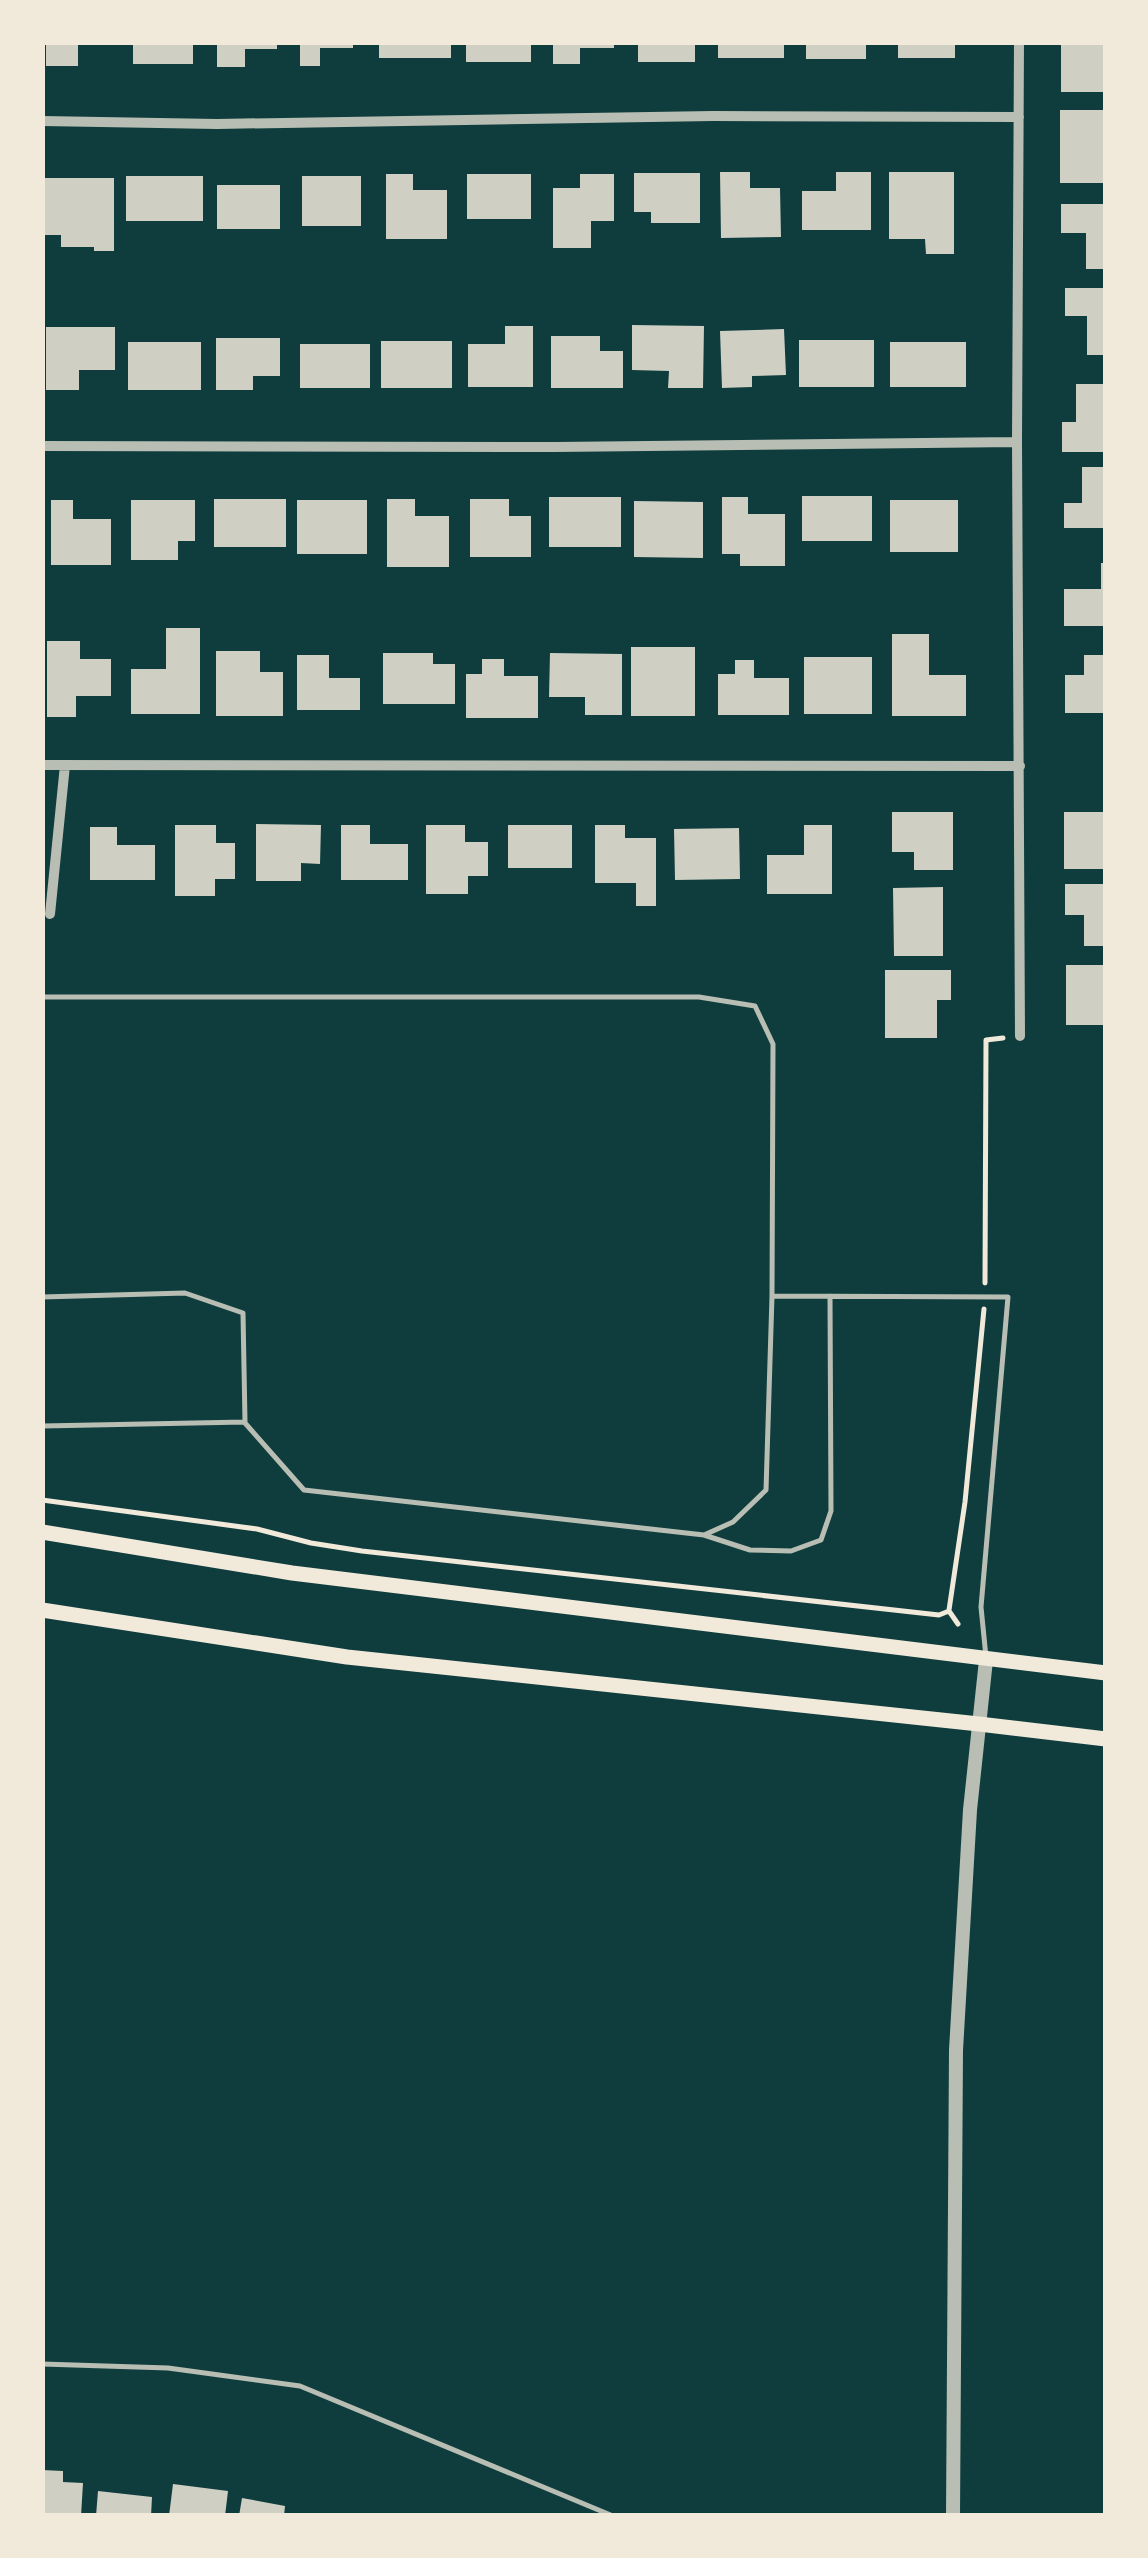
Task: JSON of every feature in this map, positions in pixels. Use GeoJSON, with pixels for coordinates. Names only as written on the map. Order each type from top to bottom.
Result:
{"type":"FeatureCollection","features":[{"type":"Feature","properties":{"kind":"main road"},"geometry":{"type":"LineString","coordinates":[[42,1532],[292,1572],[1106,1672]]}},
{"type":"Feature","properties":{"kind":"main road"},"geometry":{"type":"LineString","coordinates":[[42,1610],[347,1657],[1106,1739]]}},
{"type":"Feature","properties":{"kind":"street"},"geometry":{"type":"LineString","coordinates":[[1019,42],[1020,1036]]}},
{"type":"Feature","properties":{"kind":"street"},"geometry":{"type":"LineString","coordinates":[[42,121],[218,124],[713,116],[1019,117]]}},
{"type":"Feature","properties":{"kind":"street"},"geometry":{"type":"LineString","coordinates":[[42,446],[555,447],[1017,442]]}},
{"type":"Feature","properties":{"kind":"street"},"geometry":{"type":"LineString","coordinates":[[42,765],[1020,766]]}},
{"type":"Feature","properties":{"kind":"street"},"geometry":{"type":"LineString","coordinates":[[50,914],[65,765]]}},
{"type":"Feature","properties":{"kind":"street"},"geometry":{"type":"LineString","coordinates":[[953,2516],[956,2050],[970,1810],[986,1660]]}},
{"type":"Feature","properties":{"kind":"lane"},"geometry":{"type":"LineString","coordinates":[[42,996],[699,997],[754,1006],[772,1044],[772,1296],[766,1490],[733,1522],[704,1536]]}},
{"type":"Feature","properties":{"kind":"lane"},"geometry":{"type":"LineString","coordinates":[[42,1297],[185,1293],[242,1313],[245,1422],[304,1490],[704,1536],[750,1550],[791,1551],[821,1540],[831,1511],[830,1296]]}},
{"type":"Feature","properties":{"kind":"lane"},"geometry":{"type":"LineString","coordinates":[[772,1296],[1008,1297],[982,1607],[986,1660]]}},
{"type":"Feature","properties":{"kind":"lane"},"geometry":{"type":"LineString","coordinates":[[42,1426],[245,1422]]}},
{"type":"Feature","properties":{"kind":"lane"},"geometry":{"type":"LineString","coordinates":[[42,2364],[168,2368],[300,2386],[613,2516]]}},
{"type":"Feature","properties":{"kind":"path"},"geometry":{"type":"LineString","coordinates":[[42,1500],[258,1528],[362,1552],[939,1615],[949,1610],[958,1624]]}},
{"type":"Feature","properties":{"kind":"building"},"geometry":{"type":"Polygon","coordinates":[[[46,42],[78,42],[78,66],[46,66],[46,42]]]}},
{"type":"Feature","properties":{"kind":"building"},"geometry":{"type":"Polygon","coordinates":[[[133,42],[193,42],[193,64],[133,64],[133,42]]]}},
{"type":"Feature","properties":{"kind":"building"},"geometry":{"type":"Polygon","coordinates":[[[217,42],[277,42],[277,49],[245,49],[245,67],[217,67],[217,42]]]}},
{"type":"Feature","properties":{"kind":"building"},"geometry":{"type":"Polygon","coordinates":[[[300,42],[353,42],[353,48],[320,48],[320,66],[300,66],[300,42]]]}},
{"type":"Feature","properties":{"kind":"building"},"geometry":{"type":"Polygon","coordinates":[[[379,42],[451,42],[451,58],[379,58],[379,42]]]}},
{"type":"Feature","properties":{"kind":"building"},"geometry":{"type":"Polygon","coordinates":[[[466,42],[531,42],[531,62],[466,62],[466,42]]]}},
{"type":"Feature","properties":{"kind":"building"},"geometry":{"type":"Polygon","coordinates":[[[553,42],[614,42],[614,48],[580,48],[580,64],[553,64],[553,42]]]}},
{"type":"Feature","properties":{"kind":"building"},"geometry":{"type":"Polygon","coordinates":[[[638,42],[695,42],[695,62],[638,62],[638,42]]]}},
{"type":"Feature","properties":{"kind":"building"},"geometry":{"type":"Polygon","coordinates":[[[718,42],[784,42],[784,58],[718,58],[718,42]]]}},
{"type":"Feature","properties":{"kind":"building"},"geometry":{"type":"Polygon","coordinates":[[[806,42],[866,42],[866,59],[806,59],[806,42]]]}},
{"type":"Feature","properties":{"kind":"building"},"geometry":{"type":"Polygon","coordinates":[[[898,42],[955,42],[955,58],[898,58],[898,42]]]}},
{"type":"Feature","properties":{"kind":"building"},"geometry":{"type":"Polygon","coordinates":[[[1061,42],[1106,42],[1106,92],[1061,92],[1061,42]]]}},
{"type":"Feature","properties":{"kind":"building"},"geometry":{"type":"Polygon","coordinates":[[[1060,110],[1106,110],[1106,183],[1060,183],[1060,110]]]}},
{"type":"Feature","properties":{"kind":"building"},"geometry":{"type":"Polygon","coordinates":[[[720,172],[750,172],[750,188],[780,188],[781,237],[721,238],[720,172]]]}},
{"type":"Feature","properties":{"kind":"building"},"geometry":{"type":"Polygon","coordinates":[[[836,172],[871,172],[871,230],[802,230],[802,191],[836,191],[836,172]]]}},
{"type":"Feature","properties":{"kind":"building"},"geometry":{"type":"Polygon","coordinates":[[[889,172],[954,172],[954,254],[926,254],[925,239],[889,239],[889,172]]]}},
{"type":"Feature","properties":{"kind":"building"},"geometry":{"type":"Polygon","coordinates":[[[634,173],[700,173],[700,223],[651,223],[651,212],[634,212],[634,173]]]}},
{"type":"Feature","properties":{"kind":"building"},"geometry":{"type":"Polygon","coordinates":[[[386,174],[413,174],[413,190],[447,190],[447,239],[386,239],[386,174]]]}},
{"type":"Feature","properties":{"kind":"building"},"geometry":{"type":"Polygon","coordinates":[[[467,174],[531,174],[531,219],[467,219],[467,174]]]}},
{"type":"Feature","properties":{"kind":"building"},"geometry":{"type":"Polygon","coordinates":[[[580,174],[614,174],[614,221],[591,221],[591,248],[553,248],[553,188],[580,188],[580,174]]]}},
{"type":"Feature","properties":{"kind":"building"},"geometry":{"type":"Polygon","coordinates":[[[126,176],[203,176],[203,221],[126,221],[126,176]]]}},
{"type":"Feature","properties":{"kind":"building"},"geometry":{"type":"Polygon","coordinates":[[[302,176],[361,176],[361,226],[302,226],[302,176]]]}},
{"type":"Feature","properties":{"kind":"building"},"geometry":{"type":"Polygon","coordinates":[[[43,178],[114,178],[114,251],[61,247],[61,235],[43,235],[43,178]]]}},
{"type":"Feature","properties":{"kind":"building"},"geometry":{"type":"Polygon","coordinates":[[[217,185],[280,185],[280,229],[217,229],[217,185]]]}},
{"type":"Feature","properties":{"kind":"building"},"geometry":{"type":"Polygon","coordinates":[[[1061,204],[1106,204],[1106,269],[1086,269],[1086,233],[1061,233],[1061,204]]]}},
{"type":"Feature","properties":{"kind":"building"},"geometry":{"type":"Polygon","coordinates":[[[1065,288],[1106,288],[1106,355],[1087,355],[1087,316],[1065,316],[1065,288]]]}},
{"type":"Feature","properties":{"kind":"building"},"geometry":{"type":"Polygon","coordinates":[[[632,325],[704,326],[703,388],[668,388],[669,371],[632,370],[632,325]]]}},
{"type":"Feature","properties":{"kind":"building"},"geometry":{"type":"Polygon","coordinates":[[[505,326],[533,326],[533,387],[468,387],[468,344],[505,344],[505,326]]]}},
{"type":"Feature","properties":{"kind":"building"},"geometry":{"type":"Polygon","coordinates":[[[46,327],[115,327],[115,370],[79,370],[79,390],[46,390],[46,327]]]}},
{"type":"Feature","properties":{"kind":"building"},"geometry":{"type":"Polygon","coordinates":[[[784,329],[786,375],[752,376],[752,387],[722,388],[720,331],[784,329]]]}},
{"type":"Feature","properties":{"kind":"building"},"geometry":{"type":"Polygon","coordinates":[[[551,336],[600,336],[600,351],[623,351],[623,388],[551,388],[551,336]]]}},
{"type":"Feature","properties":{"kind":"building"},"geometry":{"type":"Polygon","coordinates":[[[216,338],[280,338],[280,376],[253,376],[253,390],[216,390],[216,338]]]}},
{"type":"Feature","properties":{"kind":"building"},"geometry":{"type":"Polygon","coordinates":[[[799,340],[874,340],[874,387],[799,387],[799,340]]]}},
{"type":"Feature","properties":{"kind":"building"},"geometry":{"type":"Polygon","coordinates":[[[381,341],[452,341],[452,388],[381,388],[381,341]]]}},
{"type":"Feature","properties":{"kind":"building"},"geometry":{"type":"Polygon","coordinates":[[[128,342],[201,342],[201,390],[128,390],[128,342]]]}},
{"type":"Feature","properties":{"kind":"building"},"geometry":{"type":"Polygon","coordinates":[[[890,342],[966,342],[966,387],[890,387],[890,342]]]}},
{"type":"Feature","properties":{"kind":"building"},"geometry":{"type":"Polygon","coordinates":[[[300,344],[370,344],[370,388],[300,388],[300,344]]]}},
{"type":"Feature","properties":{"kind":"building"},"geometry":{"type":"Polygon","coordinates":[[[1076,384],[1106,384],[1106,452],[1062,452],[1062,422],[1076,422],[1076,384]]]}},
{"type":"Feature","properties":{"kind":"building"},"geometry":{"type":"Polygon","coordinates":[[[1082,467],[1106,467],[1106,528],[1064,528],[1064,503],[1082,503],[1082,467]]]}},
{"type":"Feature","properties":{"kind":"building"},"geometry":{"type":"Polygon","coordinates":[[[802,496],[872,496],[872,541],[802,541],[802,496]]]}},
{"type":"Feature","properties":{"kind":"building"},"geometry":{"type":"Polygon","coordinates":[[[549,497],[621,497],[621,547],[549,547],[549,497]]]}},
{"type":"Feature","properties":{"kind":"building"},"geometry":{"type":"Polygon","coordinates":[[[722,497],[748,497],[748,514],[785,514],[785,566],[740,566],[740,554],[722,554],[722,497]]]}},
{"type":"Feature","properties":{"kind":"building"},"geometry":{"type":"Polygon","coordinates":[[[214,499],[286,499],[286,547],[214,547],[214,499]]]}},
{"type":"Feature","properties":{"kind":"building"},"geometry":{"type":"Polygon","coordinates":[[[387,499],[415,499],[415,516],[449,516],[449,567],[387,567],[387,499]]]}},
{"type":"Feature","properties":{"kind":"building"},"geometry":{"type":"Polygon","coordinates":[[[470,499],[509,499],[509,516],[531,516],[531,557],[470,557],[470,499]]]}},
{"type":"Feature","properties":{"kind":"building"},"geometry":{"type":"Polygon","coordinates":[[[51,500],[73,500],[73,519],[111,519],[111,565],[51,565],[51,500]]]}},
{"type":"Feature","properties":{"kind":"building"},"geometry":{"type":"Polygon","coordinates":[[[131,500],[195,500],[195,541],[178,541],[178,560],[131,560],[131,500]]]}},
{"type":"Feature","properties":{"kind":"building"},"geometry":{"type":"Polygon","coordinates":[[[297,500],[367,500],[367,554],[297,554],[297,500]]]}},
{"type":"Feature","properties":{"kind":"building"},"geometry":{"type":"Polygon","coordinates":[[[890,500],[958,500],[958,552],[890,552],[890,500]]]}},
{"type":"Feature","properties":{"kind":"building"},"geometry":{"type":"Polygon","coordinates":[[[634,501],[703,502],[703,558],[634,557],[634,501]]]}},
{"type":"Feature","properties":{"kind":"building"},"geometry":{"type":"Polygon","coordinates":[[[1101,563],[1106,563],[1106,626],[1064,626],[1064,589],[1101,589],[1101,563]]]}},
{"type":"Feature","properties":{"kind":"building"},"geometry":{"type":"Polygon","coordinates":[[[166,628],[200,628],[200,714],[131,714],[131,669],[166,669],[166,628]]]}},
{"type":"Feature","properties":{"kind":"building"},"geometry":{"type":"Polygon","coordinates":[[[892,634],[929,634],[929,675],[966,675],[966,716],[892,716],[892,634]]]}},
{"type":"Feature","properties":{"kind":"building"},"geometry":{"type":"Polygon","coordinates":[[[47,641],[80,641],[80,659],[111,659],[111,696],[76,696],[76,717],[47,717],[47,641]]]}},
{"type":"Feature","properties":{"kind":"building"},"geometry":{"type":"Polygon","coordinates":[[[631,647],[695,647],[695,716],[631,716],[631,647]]]}},
{"type":"Feature","properties":{"kind":"building"},"geometry":{"type":"Polygon","coordinates":[[[216,651],[260,651],[260,672],[283,672],[283,716],[216,716],[216,651]]]}},
{"type":"Feature","properties":{"kind":"building"},"geometry":{"type":"Polygon","coordinates":[[[383,653],[433,653],[433,664],[455,664],[455,704],[383,704],[383,653]]]}},
{"type":"Feature","properties":{"kind":"building"},"geometry":{"type":"Polygon","coordinates":[[[550,653],[622,654],[622,715],[585,715],[585,697],[549,697],[550,653]]]}},
{"type":"Feature","properties":{"kind":"building"},"geometry":{"type":"Polygon","coordinates":[[[297,655],[329,655],[329,678],[360,678],[360,710],[297,710],[297,655]]]}},
{"type":"Feature","properties":{"kind":"building"},"geometry":{"type":"Polygon","coordinates":[[[1084,655],[1106,655],[1106,713],[1065,713],[1065,675],[1084,675],[1084,655]]]}},
{"type":"Feature","properties":{"kind":"building"},"geometry":{"type":"Polygon","coordinates":[[[804,657],[872,657],[872,714],[804,714],[804,657]]]}},
{"type":"Feature","properties":{"kind":"building"},"geometry":{"type":"Polygon","coordinates":[[[482,659],[504,659],[504,676],[538,676],[538,718],[466,718],[466,674],[482,674],[482,659]]]}},
{"type":"Feature","properties":{"kind":"building"},"geometry":{"type":"Polygon","coordinates":[[[735,660],[754,660],[754,678],[789,678],[789,715],[718,715],[718,674],[735,674],[735,660]]]}},
{"type":"Feature","properties":{"kind":"building"},"geometry":{"type":"Polygon","coordinates":[[[892,812],[953,812],[953,870],[914,870],[914,852],[892,852],[892,812]]]}},
{"type":"Feature","properties":{"kind":"building"},"geometry":{"type":"Polygon","coordinates":[[[1064,812],[1106,812],[1103,869],[1064,869],[1064,812]]]}},
{"type":"Feature","properties":{"kind":"building"},"geometry":{"type":"Polygon","coordinates":[[[256,824],[321,825],[320,864],[301,863],[301,881],[256,881],[256,824]]]}},
{"type":"Feature","properties":{"kind":"building"},"geometry":{"type":"Polygon","coordinates":[[[175,825],[216,825],[216,843],[235,843],[235,879],[215,879],[215,896],[175,896],[175,825]]]}},
{"type":"Feature","properties":{"kind":"building"},"geometry":{"type":"Polygon","coordinates":[[[341,825],[370,825],[370,844],[408,844],[408,880],[341,880],[341,825]]]}},
{"type":"Feature","properties":{"kind":"building"},"geometry":{"type":"Polygon","coordinates":[[[426,825],[465,825],[465,842],[488,842],[488,876],[468,876],[468,894],[426,894],[426,825]]]}},
{"type":"Feature","properties":{"kind":"building"},"geometry":{"type":"Polygon","coordinates":[[[508,825],[572,825],[572,868],[508,868],[508,825]]]}},
{"type":"Feature","properties":{"kind":"building"},"geometry":{"type":"Polygon","coordinates":[[[595,825],[625,825],[625,838],[656,838],[656,906],[636,906],[636,883],[595,883],[595,825]]]}},
{"type":"Feature","properties":{"kind":"building"},"geometry":{"type":"Polygon","coordinates":[[[804,825],[832,825],[832,894],[767,894],[767,855],[804,855],[804,825]]]}},
{"type":"Feature","properties":{"kind":"building"},"geometry":{"type":"Polygon","coordinates":[[[90,827],[117,827],[117,845],[155,845],[155,880],[90,880],[90,827]]]}},
{"type":"Feature","properties":{"kind":"building"},"geometry":{"type":"Polygon","coordinates":[[[739,828],[740,879],[675,880],[674,829],[739,828]]]}},
{"type":"Feature","properties":{"kind":"building"},"geometry":{"type":"Polygon","coordinates":[[[1065,884],[1106,884],[1106,946],[1084,946],[1084,915],[1065,915],[1065,884]]]}},
{"type":"Feature","properties":{"kind":"building"},"geometry":{"type":"Polygon","coordinates":[[[943,887],[943,956],[894,956],[893,888],[943,887]]]}},
{"type":"Feature","properties":{"kind":"building"},"geometry":{"type":"Polygon","coordinates":[[[1066,965],[1106,965],[1106,1025],[1066,1025],[1066,965]]]}},
{"type":"Feature","properties":{"kind":"building"},"geometry":{"type":"Polygon","coordinates":[[[885,970],[951,970],[951,1000],[937,1000],[937,1038],[885,1038],[885,970]]]}},
{"type":"Feature","properties":{"kind":"building"},"geometry":{"type":"Polygon","coordinates":[[[42,2470],[63,2471],[63,2482],[83,2483],[81,2516],[42,2516],[42,2470]]]}},
{"type":"Feature","properties":{"kind":"building"},"geometry":{"type":"Polygon","coordinates":[[[173,2484],[228,2491],[225,2516],[169,2516],[173,2484]]]}},
{"type":"Feature","properties":{"kind":"building"},"geometry":{"type":"Polygon","coordinates":[[[98,2491],[152,2497],[151,2516],[96,2516],[98,2491]]]}},
{"type":"Feature","properties":{"kind":"building"},"geometry":{"type":"Polygon","coordinates":[[[242,2498],[285,2506],[284,2516],[239,2516],[242,2498]]]}}]}
